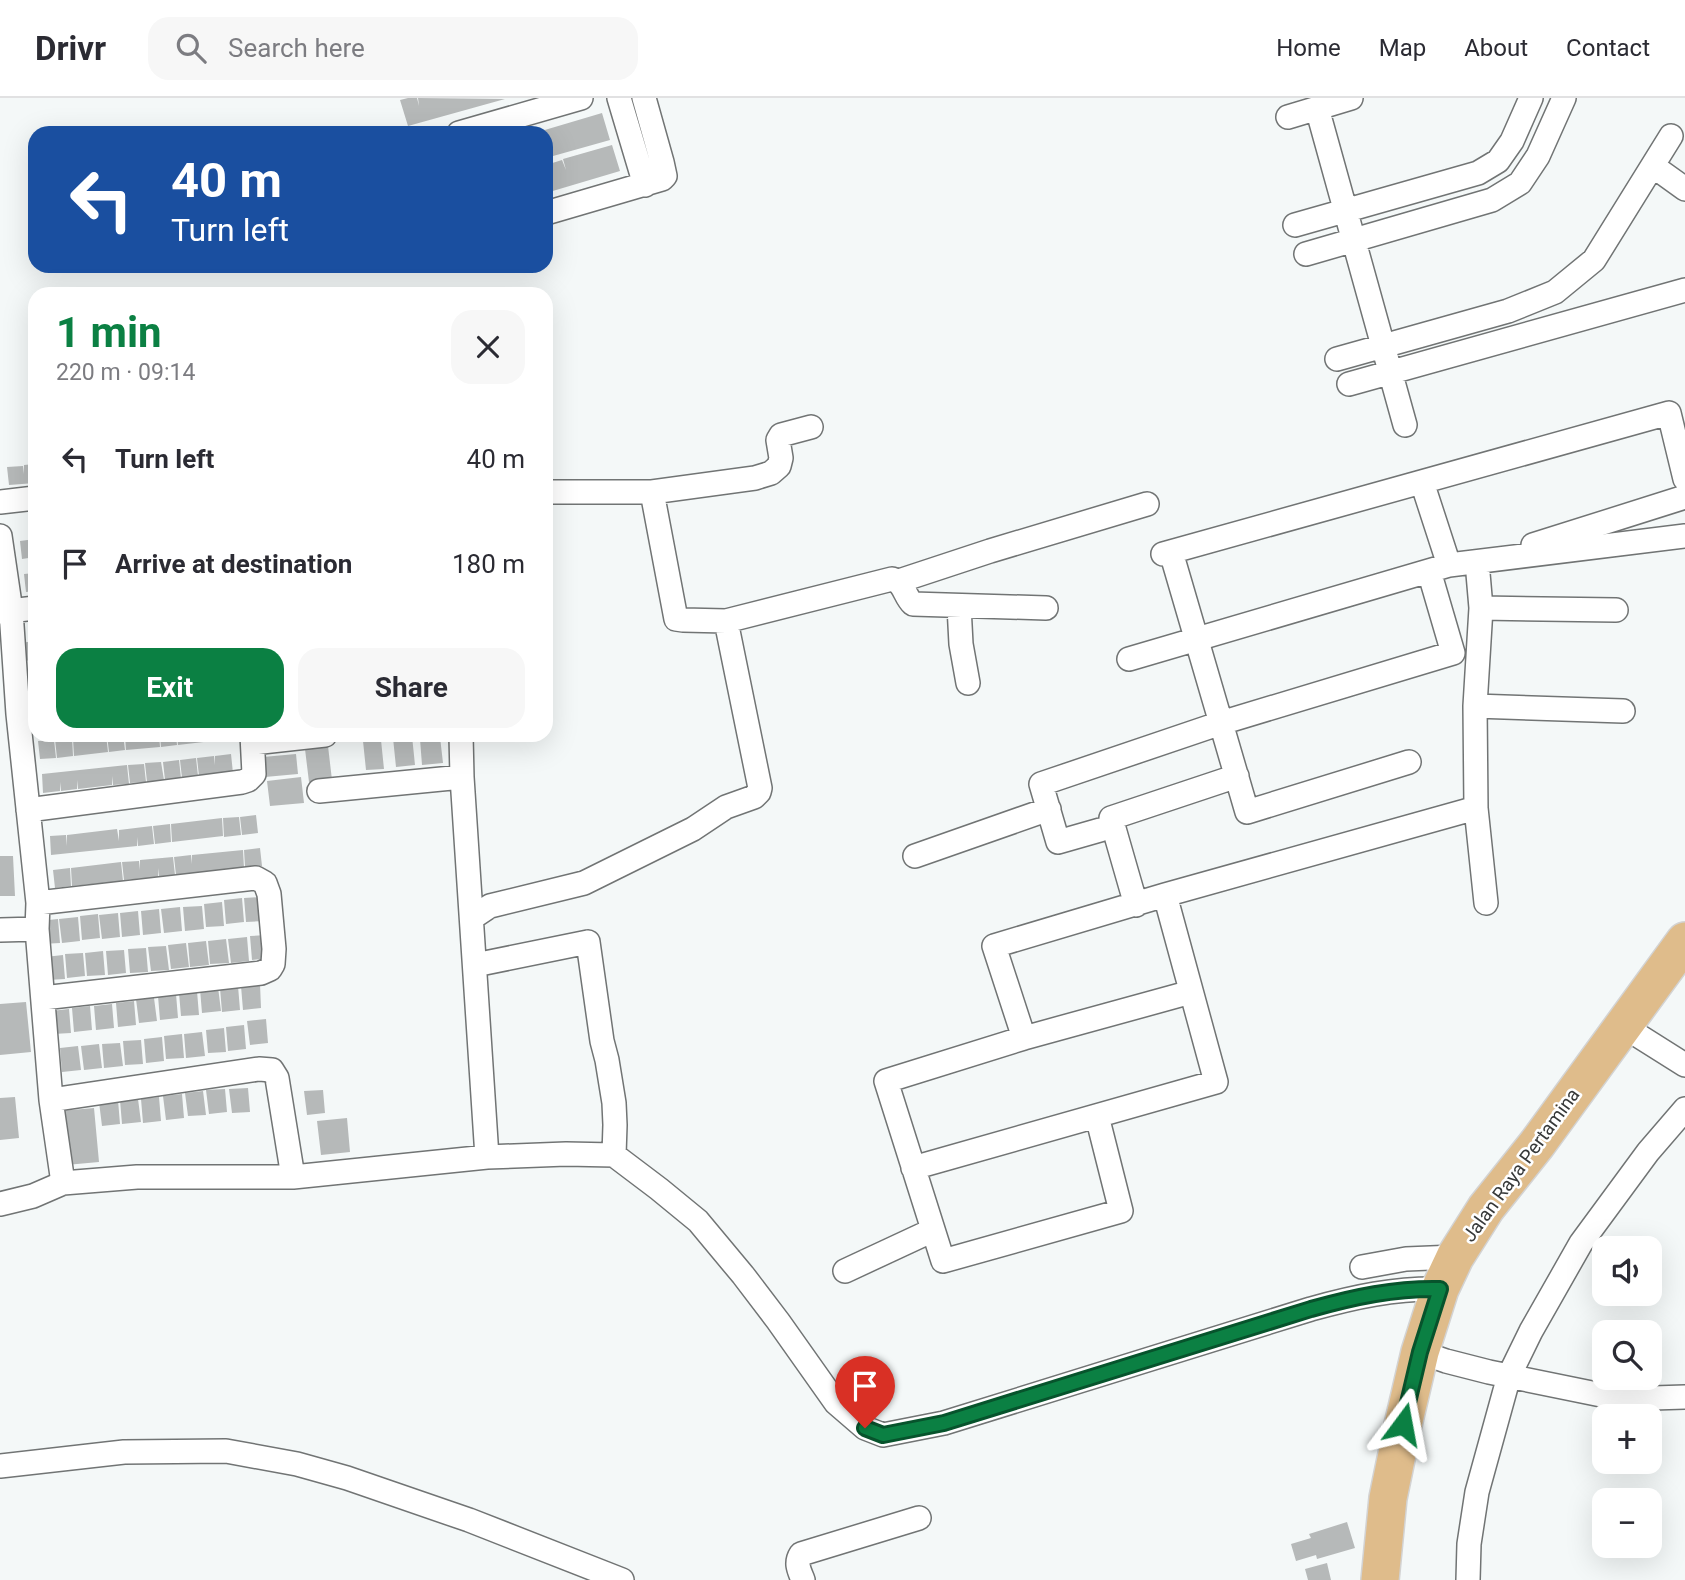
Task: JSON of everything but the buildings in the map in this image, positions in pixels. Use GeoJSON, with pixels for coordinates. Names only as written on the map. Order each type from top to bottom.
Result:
{"type":"FeatureCollection","features":[{"type":"Feature","properties":{"kind":"main road","name":"Jalan Raya Pertamina"},"geometry":{"type":"LineString","coordinates":[[1380,1580],[1388,1498],[1433,1357],[1448,1273],[1486,1208],[1537,1144],[1685,941]]}},
{"type":"Feature","properties":{"kind":"street"},"geometry":{"type":"LineString","coordinates":[[484,126],[582,98]]}},
{"type":"Feature","properties":{"kind":"street"},"geometry":{"type":"LineString","coordinates":[[619,98],[645,185]]}},
{"type":"Feature","properties":{"kind":"street"},"geometry":{"type":"LineString","coordinates":[[553,211],[645,185],[665,176],[644,98]]}},
{"type":"Feature","properties":{"kind":"street"},"geometry":{"type":"LineString","coordinates":[[1288,117],[1351,98]]}},
{"type":"Feature","properties":{"kind":"street"},"geometry":{"type":"LineString","coordinates":[[1295,225],[1478,173],[1498,161],[1512,141],[1531,98]]}},
{"type":"Feature","properties":{"kind":"street"},"geometry":{"type":"LineString","coordinates":[[1306,254],[1492,200],[1520,183],[1538,156],[1564,98]]}},
{"type":"Feature","properties":{"kind":"street"},"geometry":{"type":"LineString","coordinates":[[1317,108],[1405,425]]}},
{"type":"Feature","properties":{"kind":"street"},"geometry":{"type":"LineString","coordinates":[[1337,359],[1508,311],[1555,292],[1594,260],[1671,136]]}},
{"type":"Feature","properties":{"kind":"street"},"geometry":{"type":"LineString","coordinates":[[1653,166],[1685,189]]}},
{"type":"Feature","properties":{"kind":"street"},"geometry":{"type":"LineString","coordinates":[[1349,384],[1685,290]]}},
{"type":"Feature","properties":{"kind":"street"},"geometry":{"type":"LineString","coordinates":[[1409,762],[1247,812],[1196,638],[1167,553],[1669,413],[1685,479]]}},
{"type":"Feature","properties":{"kind":"street"},"geometry":{"type":"LineString","coordinates":[[553,492],[652,492],[735,481],[771,473],[779,466],[778,440],[781,435],[811,426]]}},
{"type":"Feature","properties":{"kind":"street"},"geometry":{"type":"LineString","coordinates":[[1100,830],[1058,842],[1041,783],[1221,723],[1453,653],[1422,482]]}},
{"type":"Feature","properties":{"kind":"street"},"geometry":{"type":"LineString","coordinates":[[652,492],[676,618],[683,620],[726,621],[869,583],[892,579],[899,581],[1147,504]]}},
{"type":"Feature","properties":{"kind":"street"},"geometry":{"type":"LineString","coordinates":[[1477,562],[1685,498]]}},
{"type":"Feature","properties":{"kind":"street"},"geometry":{"type":"LineString","coordinates":[[0,502],[28,499]]}},
{"type":"Feature","properties":{"kind":"street"},"geometry":{"type":"LineString","coordinates":[[0,536],[8,677],[27,713],[28,810],[38,903],[37,929],[51,1100],[63,1183]]}},
{"type":"Feature","properties":{"kind":"street"},"geometry":{"type":"LineString","coordinates":[[1129,659],[1439,568],[1685,536]]}},
{"type":"Feature","properties":{"kind":"street"},"geometry":{"type":"LineString","coordinates":[[1477,562],[1481,608],[1475,706],[1476,808],[1486,903]]}},
{"type":"Feature","properties":{"kind":"street"},"geometry":{"type":"LineString","coordinates":[[899,581],[913,604],[1046,608]]}},
{"type":"Feature","properties":{"kind":"street"},"geometry":{"type":"LineString","coordinates":[[958,606],[968,683]]}},
{"type":"Feature","properties":{"kind":"street"},"geometry":{"type":"LineString","coordinates":[[1481,608],[1616,610]]}},
{"type":"Feature","properties":{"kind":"street"},"geometry":{"type":"LineString","coordinates":[[5,612],[28,609]]}},
{"type":"Feature","properties":{"kind":"street"},"geometry":{"type":"LineString","coordinates":[[472,918],[490,906],[584,883],[693,829],[726,807],[748,800],[759,792],[726,621]]}},
{"type":"Feature","properties":{"kind":"street"},"geometry":{"type":"LineString","coordinates":[[1475,706],[1623,711]]}},
{"type":"Feature","properties":{"kind":"street"},"geometry":{"type":"LineString","coordinates":[[28,810],[242,782],[254,774],[253,742]]}},
{"type":"Feature","properties":{"kind":"street"},"geometry":{"type":"LineString","coordinates":[[461,742],[487,1157]]}},
{"type":"Feature","properties":{"kind":"street"},"geometry":{"type":"LineString","coordinates":[[1136,905],[1111,818],[1237,776]]}},
{"type":"Feature","properties":{"kind":"street"},"geometry":{"type":"LineString","coordinates":[[319,791],[462,777]]}},
{"type":"Feature","properties":{"kind":"street"},"geometry":{"type":"LineString","coordinates":[[1024,1038],[994,946],[1476,808]]}},
{"type":"Feature","properties":{"kind":"street"},"geometry":{"type":"LineString","coordinates":[[915,856],[1049,809]]}},
{"type":"Feature","properties":{"kind":"street"},"geometry":{"type":"LineString","coordinates":[[38,903],[256,878],[265,883],[269,894],[274,949],[273,964],[270,969],[261,973],[43,998]]}},
{"type":"Feature","properties":{"kind":"street"},"geometry":{"type":"LineString","coordinates":[[913,1168],[1216,1082],[1165,895]]}},
{"type":"Feature","properties":{"kind":"street"},"geometry":{"type":"LineString","coordinates":[[0,930],[37,929]]}},
{"type":"Feature","properties":{"kind":"street"},"geometry":{"type":"LineString","coordinates":[[475,965],[588,942],[614,1103],[614,1156]]}},
{"type":"Feature","properties":{"kind":"street"},"geometry":{"type":"LineString","coordinates":[[1097,1116],[1121,1212],[943,1261],[886,1082],[1024,1038],[1191,992]]}},
{"type":"Feature","properties":{"kind":"street"},"geometry":{"type":"LineString","coordinates":[[1623,1026],[1685,1065]]}},
{"type":"Feature","properties":{"kind":"street"},"geometry":{"type":"LineString","coordinates":[[51,1100],[260,1069],[272,1070],[277,1078],[293,1177]]}},
{"type":"Feature","properties":{"kind":"street"},"geometry":{"type":"LineString","coordinates":[[1468,1580],[1469,1544],[1499,1374],[1531,1331],[1581,1242],[1648,1152],[1685,1109]]}},
{"type":"Feature","properties":{"kind":"street"},"geometry":{"type":"LineString","coordinates":[[0,1204],[33,1196],[63,1183],[137,1177],[293,1177],[487,1157],[566,1154],[614,1156],[698,1221],[771,1311],[836,1403],[865,1428],[883,1435],[944,1423],[1311,1309],[1361,1296],[1414,1288],[1448,1273]]}},
{"type":"Feature","properties":{"kind":"street"},"geometry":{"type":"LineString","coordinates":[[845,1271],[933,1230]]}},
{"type":"Feature","properties":{"kind":"street"},"geometry":{"type":"LineString","coordinates":[[1362,1267],[1406,1259],[1448,1273]]}},
{"type":"Feature","properties":{"kind":"street"},"geometry":{"type":"LineString","coordinates":[[1433,1357],[1499,1374],[1621,1399],[1685,1397]]}},
{"type":"Feature","properties":{"kind":"street"},"geometry":{"type":"LineString","coordinates":[[0,1465],[124,1452],[214,1451],[297,1464],[347,1478],[457,1516],[622,1580]]}},
{"type":"Feature","properties":{"kind":"street"},"geometry":{"type":"LineString","coordinates":[[803,1580],[797,1565],[801,1553],[919,1518]]}},
{"type":"Feature","properties":{"kind":"route"},"geometry":{"type":"LineString","coordinates":[[865,1428],[883,1435],[944,1423],[1311,1309],[1388,1291],[1440,1289],[1420,1352],[1403,1424]]}}]}
